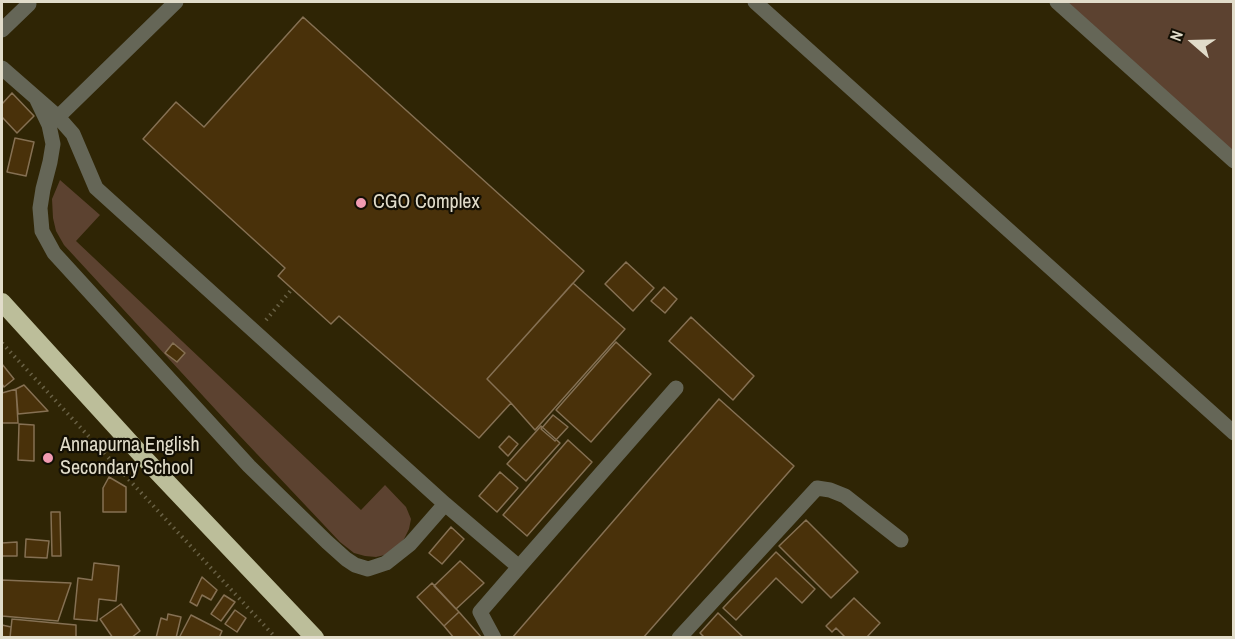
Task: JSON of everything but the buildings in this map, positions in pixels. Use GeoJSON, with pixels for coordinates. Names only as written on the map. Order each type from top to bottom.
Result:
{"type":"FeatureCollection","features":[{"type":"Feature","properties":{"kind":"highway"},"geometry":{"type":"LineString","coordinates":[[2,302],[315,638]]}},
{"type":"Feature","properties":{"kind":"lane"},"geometry":{"type":"LineString","coordinates":[[58,117],[176,2]]}},
{"type":"Feature","properties":{"kind":"lane"},"geometry":{"type":"LineString","coordinates":[[755,2],[1233,433]]}},
{"type":"Feature","properties":{"kind":"lane"},"geometry":{"type":"LineString","coordinates":[[1057,2],[1233,161]]}},
{"type":"Feature","properties":{"kind":"lane"},"geometry":{"type":"LineString","coordinates":[[2,30],[28,4]]}},
{"type":"Feature","properties":{"kind":"lane"},"geometry":{"type":"LineString","coordinates":[[2,68],[58,117],[73,134],[96,188],[445,504],[519,567]]}},
{"type":"Feature","properties":{"kind":"lane"},"geometry":{"type":"LineString","coordinates":[[37,100],[49,125],[52,144],[40,208],[42,231],[54,252],[249,466],[346,560],[368,569],[386,563],[410,544],[445,504]]}},
{"type":"Feature","properties":{"kind":"lane"},"geometry":{"type":"LineString","coordinates":[[494,638],[480,612],[676,388]]}},
{"type":"Feature","properties":{"kind":"lane"},"geometry":{"type":"LineString","coordinates":[[679,638],[817,488],[845,496],[901,540]]}},
{"type":"Feature","properties":{"kind":"path"},"geometry":{"type":"LineString","coordinates":[[256,332],[292,289]]}},
{"type":"Feature","properties":{"kind":"path"},"geometry":{"type":"LineString","coordinates":[[2,343],[276,638]]}},
{"type":"Feature","properties":{"kind":"shaded area"},"geometry":{"type":"Polygon","coordinates":[[[1059,2],[1233,2],[1233,160],[1059,2]]]}},
{"type":"Feature","properties":{"kind":"shaded area"},"geometry":{"type":"Polygon","coordinates":[[[60,180],[100,215],[76,241],[361,510],[385,485],[406,507],[411,519],[409,529],[404,539],[389,554],[376,557],[365,556],[354,553],[340,542],[64,245],[56,231],[53,218],[52,199],[60,180]]]}},
{"type":"Feature","properties":{"kind":"place","name":"CGO Complex"},"geometry":{"type":"Point","coordinates":[361,203]}},
{"type":"Feature","properties":{"kind":"place","name":"Annapurna English Secondary School"},"geometry":{"type":"Point","coordinates":[48,458]}}]}
